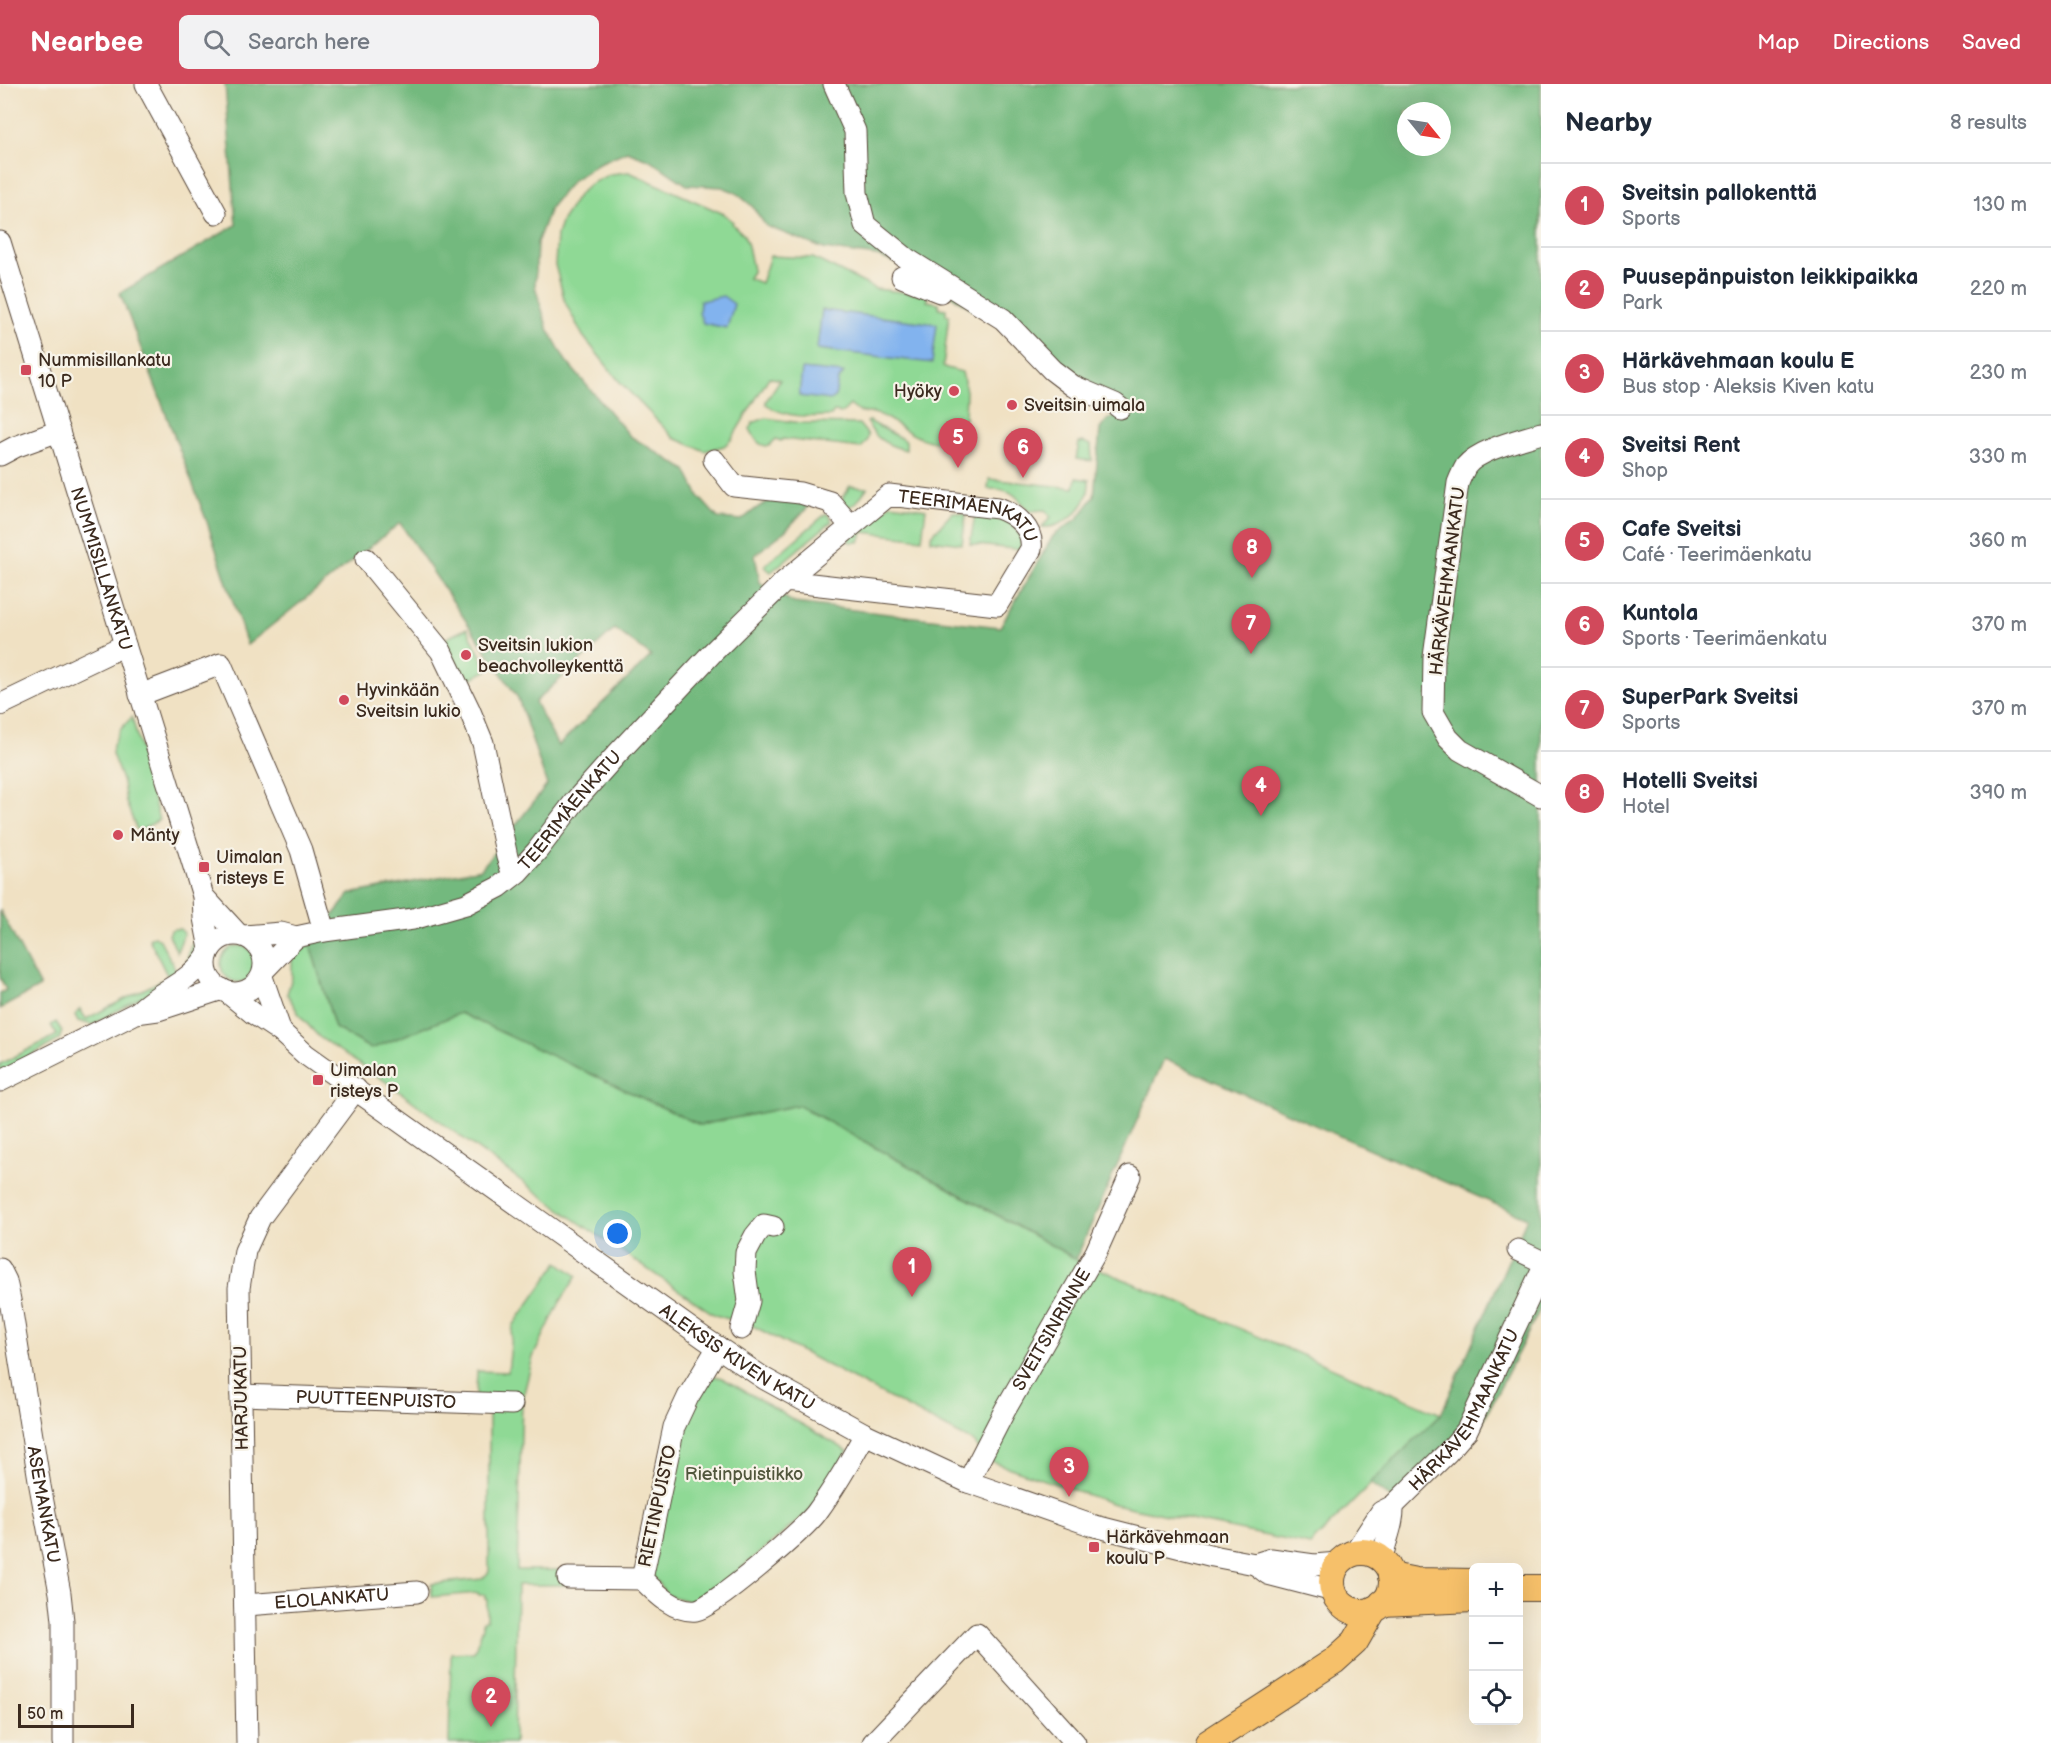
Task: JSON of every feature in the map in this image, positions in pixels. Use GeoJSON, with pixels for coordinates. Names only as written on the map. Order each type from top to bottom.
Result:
{"type":"FeatureCollection","features":[{"type":"Feature","properties":{"kind":"main road"},"geometry":{"type":"LineString","coordinates":[[1469,1582],[1416,1581],[1386,1568],[1373,1554],[1364,1552],[1346,1558],[1332,1582],[1340,1599],[1354,1611],[1364,1612],[1378,1606],[1469,1599]]}},
{"type":"Feature","properties":{"kind":"main road"},"geometry":{"type":"LineString","coordinates":[[1208,1743],[1334,1661],[1355,1642],[1378,1606],[1388,1595],[1391,1587],[1386,1568]]}},
{"type":"Feature","properties":{"kind":"main road"},"geometry":{"type":"LineString","coordinates":[[1523,1588],[1541,1588]]}},
{"type":"Feature","properties":{"kind":"main road"},"geometry":{"type":"LineString","coordinates":[[1334,1661],[1340,1599]]}},
{"type":"Feature","properties":{"kind":"street"},"geometry":{"type":"LineString","coordinates":[[146,84],[216,213]]}},
{"type":"Feature","properties":{"kind":"street"},"geometry":{"type":"LineString","coordinates":[[834,84],[855,131],[857,193],[865,225],[907,259],[1004,319],[1052,370],[1073,386],[1120,408]]}},
{"type":"Feature","properties":{"kind":"street","name":"NUMMISILLANKATU"},"geometry":{"type":"LineString","coordinates":[[0,242],[203,896],[208,953]]}},
{"type":"Feature","properties":{"kind":"street"},"geometry":{"type":"LineString","coordinates":[[902,277],[949,295],[966,295]]}},
{"type":"Feature","properties":{"kind":"street"},"geometry":{"type":"LineString","coordinates":[[0,455],[59,431]]}},
{"type":"Feature","properties":{"kind":"street","name":"HÄRKÄVEHMAANKATU"},"geometry":{"type":"LineString","coordinates":[[1539,434],[1507,444],[1473,459],[1467,465],[1458,483],[1434,657],[1433,712],[1448,738],[1460,750],[1541,796]]}},
{"type":"Feature","properties":{"kind":"street"},"geometry":{"type":"LineString","coordinates":[[714,460],[734,486],[800,493],[830,502],[850,525]]}},
{"type":"Feature","properties":{"kind":"street","name":"TEERIMÄENKATU"},"geometry":{"type":"LineString","coordinates":[[241,935],[281,933],[296,937],[413,919],[466,904],[490,892],[513,875],[537,851],[576,800],[714,652],[786,581],[850,525],[889,495],[998,508],[1009,512],[1025,526],[1032,543],[1031,549],[997,605],[786,581]]}},
{"type":"Feature","properties":{"kind":"street"},"geometry":{"type":"LineString","coordinates":[[366,559],[441,651],[469,710],[483,743],[507,857],[513,875]]}},
{"type":"Feature","properties":{"kind":"street"},"geometry":{"type":"LineString","coordinates":[[0,705],[125,645]]}},
{"type":"Feature","properties":{"kind":"street"},"geometry":{"type":"LineString","coordinates":[[140,695],[221,664],[302,849],[324,931]]}},
{"type":"Feature","properties":{"kind":"street","name":"NUMMISILLANKATU"},"geometry":{"type":"LineString","coordinates":[[203,896],[241,935]]}},
{"type":"Feature","properties":{"kind":"street"},"geometry":{"type":"LineString","coordinates":[[0,1081],[136,1013],[153,998],[194,973],[222,938],[241,935],[259,945],[265,962],[263,973]]}},
{"type":"Feature","properties":{"kind":"street"},"geometry":{"type":"LineString","coordinates":[[208,953],[206,966],[208,975],[214,984],[224,991],[235,993],[251,989],[296,937]]}},
{"type":"Feature","properties":{"kind":"street","name":"ALEKSIS KIVEN KATU"},"geometry":{"type":"LineString","coordinates":[[263,973],[281,1032]]}},
{"type":"Feature","properties":{"kind":"street"},"geometry":{"type":"LineString","coordinates":[[136,1013],[158,1010],[224,991]]}},
{"type":"Feature","properties":{"kind":"street","name":"ALEKSIS KIVEN KATU"},"geometry":{"type":"LineString","coordinates":[[224,991],[281,1032],[305,1054],[718,1347],[765,1379],[865,1434],[968,1482],[1091,1525],[1214,1556],[1255,1563],[1271,1560],[1314,1565],[1346,1558]]}},
{"type":"Feature","properties":{"kind":"street","name":"HARJUKATU"},"geometry":{"type":"LineString","coordinates":[[247,1743],[239,1288],[245,1251],[260,1218],[356,1089]]}},
{"type":"Feature","properties":{"kind":"street","name":"SVEITSINRINNE"},"geometry":{"type":"LineString","coordinates":[[968,1482],[1005,1410],[1096,1252],[1130,1176]]}},
{"type":"Feature","properties":{"kind":"street"},"geometry":{"type":"LineString","coordinates":[[741,1329],[749,1301],[745,1271],[746,1253],[764,1225],[773,1227]]}},
{"type":"Feature","properties":{"kind":"street"},"geometry":{"type":"LineString","coordinates":[[1518,1250],[1541,1261]]}},
{"type":"Feature","properties":{"kind":"street","name":"ASEMANKATU"},"geometry":{"type":"LineString","coordinates":[[0,1269],[6,1281],[10,1300],[38,1475],[60,1593],[63,1620],[63,1743]]}},
{"type":"Feature","properties":{"kind":"street","name":"HÄRKÄVEHMAANKATU"},"geometry":{"type":"LineString","coordinates":[[1346,1558],[1381,1512],[1393,1506],[1467,1430],[1541,1272]]}},
{"type":"Feature","properties":{"kind":"street","name":"RIETINPUISTO"},"geometry":{"type":"LineString","coordinates":[[718,1347],[688,1397],[674,1427],[642,1579],[660,1597],[684,1609],[695,1610],[710,1604],[734,1586],[816,1514],[865,1434]]}},
{"type":"Feature","properties":{"kind":"street","name":"PUUTTEENPUISTO"},"geometry":{"type":"LineString","coordinates":[[241,1395],[512,1404]]}},
{"type":"Feature","properties":{"kind":"street","name":"HÄRKÄVEHMAANKATU"},"geometry":{"type":"LineString","coordinates":[[1386,1568],[1385,1540],[1394,1518],[1393,1506]]}},
{"type":"Feature","properties":{"kind":"street","name":"ALEKSIS KIVEN KATU"},"geometry":{"type":"LineString","coordinates":[[1255,1563],[1268,1574],[1340,1599]]}},
{"type":"Feature","properties":{"kind":"street"},"geometry":{"type":"LineString","coordinates":[[568,1578],[642,1579]]}},
{"type":"Feature","properties":{"kind":"street","name":"ELOLANKATU"},"geometry":{"type":"LineString","coordinates":[[245,1605],[417,1592]]}},
{"type":"Feature","properties":{"kind":"street"},"geometry":{"type":"LineString","coordinates":[[873,1743],[977,1634],[1076,1743]]}},
{"type":"Feature","properties":{"kind":"green space"},"geometry":{"type":"Polygon","coordinates":[[[225,84],[1541,84],[1541,1307],[1475,1437],[1405,1509],[1370,1483],[1441,1414],[1527,1218],[1164,1059],[1076,1259],[799,1105],[700,1125],[460,1013],[371,1049],[335,1028],[310,944],[350,894],[481,869],[547,785],[518,698],[400,523],[247,645],[207,522],[120,293],[236,225],[225,84]],[[627,151],[597,164],[572,181],[550,208],[537,243],[535,286],[547,327],[566,361],[630,436],[686,470],[700,498],[718,518],[742,520],[766,503],[780,499],[809,506],[785,531],[755,555],[760,583],[794,603],[1000,627],[1053,536],[1078,518],[1094,497],[1100,429],[1107,420],[1115,416],[1087,381],[906,267],[877,256],[824,249],[766,226],[752,206],[735,192],[722,187],[687,185],[650,160],[627,151]],[[615,629],[535,702],[558,746],[651,656],[615,629]]]}},
{"type":"Feature","properties":{"kind":"green space"},"geometry":{"type":"Polygon","coordinates":[[[629,172],[724,214],[733,222],[732,224],[744,235],[748,246],[753,270],[748,278],[761,283],[770,256],[813,258],[876,289],[927,295],[927,301],[939,303],[939,308],[946,309],[946,315],[949,315],[943,367],[962,372],[966,391],[965,419],[958,421],[958,426],[944,442],[935,442],[918,437],[880,415],[859,411],[850,405],[842,413],[834,412],[831,416],[789,414],[766,404],[780,380],[769,377],[731,440],[724,446],[705,451],[674,438],[619,381],[583,336],[565,302],[555,265],[557,235],[562,220],[579,194],[590,184],[610,174],[629,172]]]}},
{"type":"Feature","properties":{"kind":"green space"},"geometry":{"type":"Polygon","coordinates":[[[766,418],[801,423],[859,424],[868,435],[867,441],[861,448],[783,439],[781,441],[776,439],[769,446],[765,446],[757,441],[750,429],[752,423],[766,418]]]}},
{"type":"Feature","properties":{"kind":"green space"},"geometry":{"type":"Polygon","coordinates":[[[867,422],[906,441],[906,450],[888,444],[878,437],[870,428],[867,422]]]}},
{"type":"Feature","properties":{"kind":"green space"},"geometry":{"type":"Polygon","coordinates":[[[1079,443],[1091,445],[1092,461],[1076,459],[1079,443]]]}},
{"type":"Feature","properties":{"kind":"green space"},"geometry":{"type":"Polygon","coordinates":[[[1076,478],[1089,480],[1084,501],[1069,518],[1049,527],[1042,527],[1051,517],[1045,510],[1029,511],[1008,491],[988,489],[989,479],[1074,488],[1076,478]]]}},
{"type":"Feature","properties":{"kind":"green space"},"geometry":{"type":"Polygon","coordinates":[[[850,486],[867,488],[856,503],[846,509],[842,505],[843,497],[850,486]]]}},
{"type":"Feature","properties":{"kind":"green space"},"geometry":{"type":"Polygon","coordinates":[[[891,504],[926,509],[922,539],[863,532],[859,542],[850,542],[847,539],[891,504]]]}},
{"type":"Feature","properties":{"kind":"green space"},"geometry":{"type":"Polygon","coordinates":[[[953,512],[966,514],[962,544],[931,540],[931,536],[953,512]]]}},
{"type":"Feature","properties":{"kind":"green space"},"geometry":{"type":"Polygon","coordinates":[[[827,513],[832,521],[771,572],[764,566],[827,513]]]}},
{"type":"Feature","properties":{"kind":"green space"},"geometry":{"type":"Polygon","coordinates":[[[975,515],[1010,520],[1021,536],[1021,550],[970,544],[975,515]]]}},
{"type":"Feature","properties":{"kind":"green space","name":"Sveitsin lukion beachvolleykenttä"},"geometry":{"type":"Polygon","coordinates":[[[467,628],[488,670],[465,682],[443,640],[467,628]]]}},
{"type":"Feature","properties":{"kind":"green space"},"geometry":{"type":"Polygon","coordinates":[[[132,717],[159,820],[139,831],[126,802],[123,783],[112,754],[113,745],[120,730],[132,717]]]}},
{"type":"Feature","properties":{"kind":"green space"},"geometry":{"type":"Polygon","coordinates":[[[0,910],[40,987],[0,1009],[0,993],[6,990],[0,977],[0,910]]]}},
{"type":"Feature","properties":{"kind":"green space"},"geometry":{"type":"Polygon","coordinates":[[[174,929],[180,929],[184,933],[177,952],[169,935],[174,929]]]}},
{"type":"Feature","properties":{"kind":"green space"},"geometry":{"type":"Polygon","coordinates":[[[155,936],[160,940],[179,976],[92,1025],[78,1021],[75,1015],[80,1009],[86,1019],[168,977],[149,939],[155,936]]]}},
{"type":"Feature","properties":{"kind":"green space"},"geometry":{"type":"Polygon","coordinates":[[[199,936],[203,946],[185,967],[191,945],[199,936]]]}},
{"type":"Feature","properties":{"kind":"green space"},"geometry":{"type":"Polygon","coordinates":[[[310,944],[335,1028],[371,1049],[460,1013],[700,1125],[798,1105],[1076,1259],[1441,1414],[1310,1545],[1114,1504],[984,1459],[975,1443],[753,1326],[715,1315],[568,1215],[389,1084],[319,1037],[300,1016],[287,994],[292,977],[292,954],[310,944]]]}},
{"type":"Feature","properties":{"kind":"green space"},"geometry":{"type":"Polygon","coordinates":[[[239,946],[251,952],[257,964],[251,976],[239,982],[227,976],[221,964],[227,952],[239,946]]]}},
{"type":"Feature","properties":{"kind":"green space"},"geometry":{"type":"Polygon","coordinates":[[[56,1022],[62,1031],[59,1040],[0,1072],[0,1064],[57,1035],[51,1025],[56,1022]]]}},
{"type":"Feature","properties":{"kind":"green space"},"geometry":{"type":"Polygon","coordinates":[[[558,1262],[577,1276],[560,1302],[533,1357],[522,1401],[517,1570],[568,1570],[568,1585],[517,1585],[514,1743],[449,1743],[451,1653],[474,1652],[483,1621],[487,1620],[487,1600],[485,1595],[478,1593],[432,1597],[431,1584],[482,1579],[489,1572],[489,1413],[475,1412],[477,1371],[508,1372],[513,1326],[558,1262]]]}},
{"type":"Feature","properties":{"kind":"green space","name":"Rietinpuistikko"},"geometry":{"type":"Polygon","coordinates":[[[710,1375],[722,1378],[848,1451],[810,1511],[705,1598],[691,1602],[667,1595],[649,1571],[682,1428],[710,1375]]]}},
{"type":"Feature","properties":{"kind":"water"},"geometry":{"type":"Polygon","coordinates":[[[723,296],[734,304],[727,328],[703,323],[699,313],[700,301],[723,296]]]}},
{"type":"Feature","properties":{"kind":"water"},"geometry":{"type":"Polygon","coordinates":[[[822,310],[937,324],[932,363],[817,349],[822,310]]]}},
{"type":"Feature","properties":{"kind":"water"},"geometry":{"type":"Polygon","coordinates":[[[802,369],[844,373],[838,380],[835,397],[831,400],[799,396],[802,369]]]}},
{"type":"Feature","properties":{"kind":"place","name":"Nummisillankatu 10 P"},"geometry":{"type":"Point","coordinates":[26,370]}},
{"type":"Feature","properties":{"kind":"place","name":"Hyöky"},"geometry":{"type":"Point","coordinates":[954,391]}},
{"type":"Feature","properties":{"kind":"place","name":"Sveitsin uimala"},"geometry":{"type":"Point","coordinates":[1012,405]}},
{"type":"Feature","properties":{"kind":"place","name":"Cafe Sveitsi"},"geometry":{"type":"Point","coordinates":[958,468]}},
{"type":"Feature","properties":{"kind":"place","name":"Kuntola"},"geometry":{"type":"Point","coordinates":[1023,478]}},
{"type":"Feature","properties":{"kind":"place","name":"Hotelli Sveitsi"},"geometry":{"type":"Point","coordinates":[1252,578]}},
{"type":"Feature","properties":{"kind":"place","name":"SuperPark Sveitsi"},"geometry":{"type":"Point","coordinates":[1251,654]}},
{"type":"Feature","properties":{"kind":"place","name":"Sveitsin lukion beachvolleykenttä"},"geometry":{"type":"Point","coordinates":[466,655]}},
{"type":"Feature","properties":{"kind":"place","name":"Hyvinkään Sveitsin lukio"},"geometry":{"type":"Point","coordinates":[344,700]}},
{"type":"Feature","properties":{"kind":"place","name":"Sveitsi Rent"},"geometry":{"type":"Point","coordinates":[1261,816]}},
{"type":"Feature","properties":{"kind":"place","name":"Mänty"},"geometry":{"type":"Point","coordinates":[118,835]}},
{"type":"Feature","properties":{"kind":"place","name":"Uimalan risteys E"},"geometry":{"type":"Point","coordinates":[204,867]}},
{"type":"Feature","properties":{"kind":"place","name":"Uimalan risteys P"},"geometry":{"type":"Point","coordinates":[318,1080]}},
{"type":"Feature","properties":{"kind":"place","name":"Sveitsin pallokenttä"},"geometry":{"type":"Point","coordinates":[912,1297]}},
{"type":"Feature","properties":{"kind":"place","name":"Härkävehmaan koulu E"},"geometry":{"type":"Point","coordinates":[1069,1497]}},
{"type":"Feature","properties":{"kind":"place","name":"Härkävehmaan koulu P"},"geometry":{"type":"Point","coordinates":[1094,1547]}},
{"type":"Feature","properties":{"kind":"place","name":"Puusepänpuiston leikkipaikka"},"geometry":{"type":"Point","coordinates":[491,1727]}}]}
